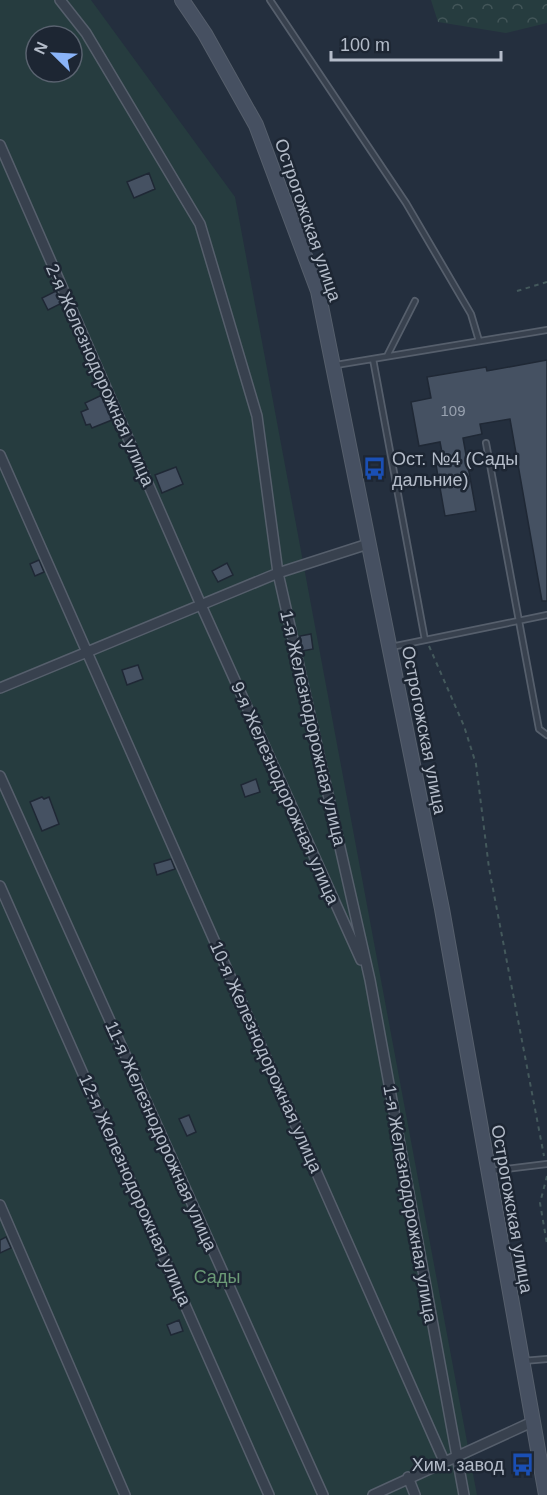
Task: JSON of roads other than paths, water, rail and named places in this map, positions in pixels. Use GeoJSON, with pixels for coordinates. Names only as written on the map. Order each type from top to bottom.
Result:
{"type":"FeatureCollection","features":[{"type":"Feature","properties":{"kind":"street","name":"1-я Железнодорожная улица"},"geometry":{"type":"LineString","coordinates":[[60,0],[86,33],[200,224],[257,416],[278,573],[370,980],[464,1495]]}},
{"type":"Feature","properties":{"kind":"street","name":"Острогожская улица"},"geometry":{"type":"LineString","coordinates":[[182,0],[205,34],[256,125],[318,291],[441,909],[531,1422],[542,1445],[546,1495]]}},
{"type":"Feature","properties":{"kind":"street","name":"2-я Железнодорожная улица"},"geometry":{"type":"LineString","coordinates":[[0,145],[201,605]]}},
{"type":"Feature","properties":{"kind":"street","name":"10-я Железнодорожная улица"},"geometry":{"type":"LineString","coordinates":[[0,454],[444,1461]]}},
{"type":"Feature","properties":{"kind":"street"},"geometry":{"type":"LineString","coordinates":[[0,688],[278,573],[368,544]]}},
{"type":"Feature","properties":{"kind":"street","name":"9-я Железнодорожная улица"},"geometry":{"type":"LineString","coordinates":[[201,605],[370,980]]}},
{"type":"Feature","properties":{"kind":"street","name":"11-я Железнодорожная улица"},"geometry":{"type":"LineString","coordinates":[[0,777],[323,1495]]}},
{"type":"Feature","properties":{"kind":"street","name":"12-я Железнодорожная улица"},"geometry":{"type":"LineString","coordinates":[[0,886],[269,1495]]}},
{"type":"Feature","properties":{"kind":"street"},"geometry":{"type":"LineString","coordinates":[[0,1205],[125,1495]]}},
{"type":"Feature","properties":{"kind":"street"},"geometry":{"type":"LineString","coordinates":[[373,1495],[531,1422]]}},
{"type":"Feature","properties":{"kind":"street"},"geometry":{"type":"LineString","coordinates":[[408,1477],[416,1495]]}},
{"type":"Feature","properties":{"kind":"lane"},"geometry":{"type":"LineString","coordinates":[[270,0],[406,203],[471,314],[479,341]]}},
{"type":"Feature","properties":{"kind":"lane"},"geometry":{"type":"LineString","coordinates":[[387,356],[415,301]]}},
{"type":"Feature","properties":{"kind":"lane"},"geometry":{"type":"LineString","coordinates":[[334,366],[547,330]]}},
{"type":"Feature","properties":{"kind":"lane"},"geometry":{"type":"LineString","coordinates":[[373,359],[425,640]]}},
{"type":"Feature","properties":{"kind":"lane"},"geometry":{"type":"LineString","coordinates":[[486,443],[539,729],[547,735]]}},
{"type":"Feature","properties":{"kind":"lane"},"geometry":{"type":"LineString","coordinates":[[388,648],[547,615]]}},
{"type":"Feature","properties":{"kind":"lane"},"geometry":{"type":"LineString","coordinates":[[488,1171],[547,1164]]}},
{"type":"Feature","properties":{"kind":"lane"},"geometry":{"type":"LineString","coordinates":[[521,1361],[547,1359]]}},
{"type":"Feature","properties":{"kind":"place","name":"Ост. №4 (Сады дальние)"},"geometry":{"type":"Point","coordinates":[374,469]}},
{"type":"Feature","properties":{"kind":"place","name":"Хим. завод"},"geometry":{"type":"Point","coordinates":[522,1465]}},
{"type":"Feature","properties":{"kind":"park label","name":"Сады"},"geometry":{"type":"Point","coordinates":[217,1277]}}]}
